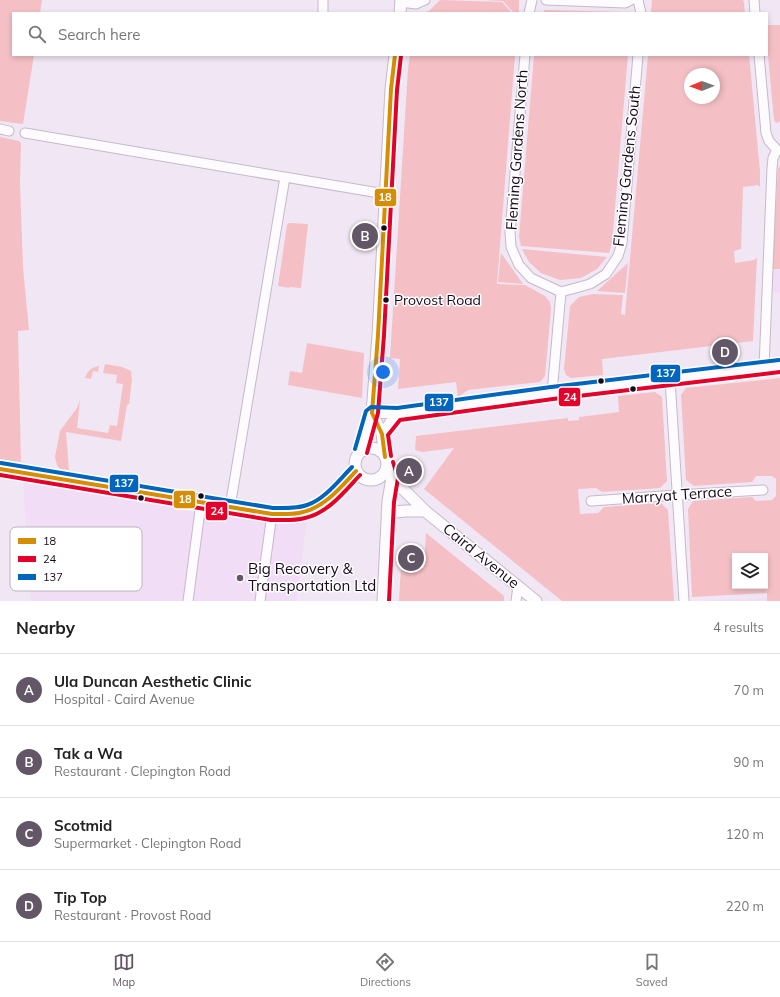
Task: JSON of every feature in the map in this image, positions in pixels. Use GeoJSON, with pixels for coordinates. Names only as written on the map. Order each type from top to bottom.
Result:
{"type":"FeatureCollection","features":[{"type":"Feature","properties":{"kind":"street"},"geometry":{"type":"LineString","coordinates":[[323,0],[323,12]]}},
{"type":"Feature","properties":{"kind":"street"},"geometry":{"type":"LineString","coordinates":[[401,5],[416,4],[425,0]]}},
{"type":"Feature","properties":{"kind":"street"},"geometry":{"type":"LineString","coordinates":[[529,12],[532,0]]}},
{"type":"Feature","properties":{"kind":"street"},"geometry":{"type":"LineString","coordinates":[[546,0],[625,3],[631,0]]}},
{"type":"Feature","properties":{"kind":"street"},"geometry":{"type":"LineString","coordinates":[[638,0],[641,12]]}},
{"type":"Feature","properties":{"kind":"street"},"geometry":{"type":"LineString","coordinates":[[754,0],[755,12]]}},
{"type":"Feature","properties":{"kind":"street"},"geometry":{"type":"LineString","coordinates":[[361,451],[372,413],[378,335],[391,88],[395,56]]}},
{"type":"Feature","properties":{"kind":"street","name":"Fleming Gardens North"},"geometry":{"type":"LineString","coordinates":[[525,56],[510,232],[511,247],[519,264],[531,278],[561,292]]}},
{"type":"Feature","properties":{"kind":"street","name":"Fleming Gardens South"},"geometry":{"type":"LineString","coordinates":[[561,292],[590,284],[606,274],[618,256],[622,243],[638,56]]}},
{"type":"Feature","properties":{"kind":"street"},"geometry":{"type":"LineString","coordinates":[[759,56],[766,133],[769,141],[778,146],[773,158],[772,168],[764,368]]}},
{"type":"Feature","properties":{"kind":"street"},"geometry":{"type":"LineString","coordinates":[[25,133],[385,194]]}},
{"type":"Feature","properties":{"kind":"street"},"geometry":{"type":"LineString","coordinates":[[230,507],[285,177]]}},
{"type":"Feature","properties":{"kind":"street"},"geometry":{"type":"LineString","coordinates":[[552,393],[561,292]]}},
{"type":"Feature","properties":{"kind":"street"},"geometry":{"type":"LineString","coordinates":[[372,413],[397,414],[552,393],[780,366]]}},
{"type":"Feature","properties":{"kind":"street"},"geometry":{"type":"LineString","coordinates":[[670,379],[684,601]]}},
{"type":"Feature","properties":{"kind":"street"},"geometry":{"type":"LineString","coordinates":[[372,413],[382,434],[386,460],[386,469],[377,479],[373,480],[361,477],[356,471],[355,466],[355,460],[361,451],[370,447],[374,448],[383,453],[386,460],[392,478],[387,513],[383,601]]}},
{"type":"Feature","properties":{"kind":"street"},"geometry":{"type":"LineString","coordinates":[[382,434],[397,414]]}},
{"type":"Feature","properties":{"kind":"street"},"geometry":{"type":"LineString","coordinates":[[0,469],[272,514],[293,514],[313,509],[330,497],[356,471]]}},
{"type":"Feature","properties":{"kind":"street","name":"Caird Avenue"},"geometry":{"type":"LineString","coordinates":[[392,478],[425,511],[536,601]]}},
{"type":"Feature","properties":{"kind":"street"},"geometry":{"type":"LineString","coordinates":[[377,479],[388,501]]}},
{"type":"Feature","properties":{"kind":"street","name":"Marryat Terrace"},"geometry":{"type":"LineString","coordinates":[[591,501],[763,490]]}},
{"type":"Feature","properties":{"kind":"street"},"geometry":{"type":"LineString","coordinates":[[188,601],[201,503]]}},
{"type":"Feature","properties":{"kind":"street"},"geometry":{"type":"LineString","coordinates":[[387,513],[425,511]]}},
{"type":"Feature","properties":{"kind":"street"},"geometry":{"type":"LineString","coordinates":[[260,601],[272,514]]}},
{"type":"Feature","properties":{"kind":"street"},"geometry":{"type":"LineString","coordinates":[[516,601],[518,586]]}},
{"type":"Feature","properties":{"kind":"shaded area"},"geometry":{"type":"Polygon","coordinates":[[[0,0],[42,0],[40,12],[12,12],[12,56],[34,56],[23,124],[0,121],[0,0]]]}},
{"type":"Feature","properties":{"kind":"shaded area"},"geometry":{"type":"Polygon","coordinates":[[[440,0],[502,2],[511,12],[426,12],[429,11],[440,0]]]}},
{"type":"Feature","properties":{"kind":"shaded area"},"geometry":{"type":"Polygon","coordinates":[[[484,0],[519,0],[519,12],[513,12],[503,1],[484,0]]]}},
{"type":"Feature","properties":{"kind":"shaded area"},"geometry":{"type":"Polygon","coordinates":[[[652,0],[743,0],[745,12],[651,12],[652,0]]]}},
{"type":"Feature","properties":{"kind":"shaded area"},"geometry":{"type":"Polygon","coordinates":[[[545,10],[624,12],[543,12],[545,10]]]}},
{"type":"Feature","properties":{"kind":"shaded area"},"geometry":{"type":"Polygon","coordinates":[[[768,25],[780,25],[780,121],[776,123],[774,120],[768,56],[768,25]]]}},
{"type":"Feature","properties":{"kind":"shaded area"},"geometry":{"type":"Polygon","coordinates":[[[410,56],[515,56],[497,284],[525,285],[545,296],[550,302],[551,309],[545,376],[540,382],[468,390],[458,397],[456,382],[398,389],[400,359],[390,358],[410,56]]]}},
{"type":"Feature","properties":{"kind":"shaded area"},"geometry":{"type":"Polygon","coordinates":[[[534,56],[628,56],[612,243],[609,253],[521,246],[519,237],[534,56]]]}},
{"type":"Feature","properties":{"kind":"shaded area"},"geometry":{"type":"Polygon","coordinates":[[[648,56],[749,56],[760,171],[760,187],[758,185],[743,187],[741,249],[734,251],[735,263],[754,260],[757,258],[753,341],[602,359],[603,375],[571,378],[566,375],[564,369],[570,306],[579,297],[593,294],[623,295],[621,314],[625,315],[648,56]]]}},
{"type":"Feature","properties":{"kind":"shaded area"},"geometry":{"type":"Polygon","coordinates":[[[0,137],[19,141],[21,143],[20,182],[23,268],[29,330],[18,331],[21,462],[0,459],[0,137]]]}},
{"type":"Feature","properties":{"kind":"shaded area"},"geometry":{"type":"Polygon","coordinates":[[[780,165],[780,269],[772,269],[778,169],[780,165]]]}},
{"type":"Feature","properties":{"kind":"shaded area"},"geometry":{"type":"Polygon","coordinates":[[[289,223],[308,224],[301,288],[278,286],[287,225],[289,223]]]}},
{"type":"Feature","properties":{"kind":"shaded area"},"geometry":{"type":"Polygon","coordinates":[[[522,249],[607,257],[597,269],[581,278],[560,280],[541,273],[529,262],[522,249]]]}},
{"type":"Feature","properties":{"kind":"shaded area"},"geometry":{"type":"Polygon","coordinates":[[[501,253],[523,284],[498,282],[501,253]]]}},
{"type":"Feature","properties":{"kind":"shaded area"},"geometry":{"type":"Polygon","coordinates":[[[628,263],[625,293],[597,291],[628,263]]]}},
{"type":"Feature","properties":{"kind":"shaded area"},"geometry":{"type":"Polygon","coordinates":[[[772,269],[780,269],[780,293],[772,292],[772,269]]]}},
{"type":"Feature","properties":{"kind":"shaded area"},"geometry":{"type":"Polygon","coordinates":[[[307,343],[364,353],[362,398],[288,385],[290,371],[302,373],[307,343]]]}},
{"type":"Feature","properties":{"kind":"shaded area"},"geometry":{"type":"Polygon","coordinates":[[[105,364],[122,367],[131,371],[132,380],[129,404],[127,405],[121,441],[66,432],[69,470],[60,469],[57,465],[55,457],[60,431],[77,408],[80,400],[77,428],[108,433],[110,425],[117,426],[123,384],[116,383],[117,375],[103,373],[105,364]]]}},
{"type":"Feature","properties":{"kind":"shaded area"},"geometry":{"type":"Polygon","coordinates":[[[99,366],[98,372],[93,371],[91,379],[85,378],[90,370],[99,366]]]}},
{"type":"Feature","properties":{"kind":"shaded area"},"geometry":{"type":"Polygon","coordinates":[[[780,378],[780,601],[767,601],[767,593],[692,597],[688,509],[693,501],[752,497],[756,501],[772,500],[776,496],[776,479],[772,476],[756,476],[752,482],[694,486],[686,480],[681,395],[686,388],[780,378]]]}},
{"type":"Feature","properties":{"kind":"shaded area"},"geometry":{"type":"Polygon","coordinates":[[[655,392],[662,397],[667,481],[660,488],[602,492],[596,488],[578,489],[580,514],[598,513],[604,507],[661,503],[668,510],[674,601],[562,601],[424,489],[454,448],[422,452],[415,450],[416,436],[568,418],[568,421],[579,420],[579,417],[619,412],[618,396],[655,392]]]}},
{"type":"Feature","properties":{"kind":"shaded area"},"geometry":{"type":"Polygon","coordinates":[[[23,482],[190,511],[278,524],[307,520],[296,601],[31,601],[30,591],[142,591],[142,527],[26,527],[23,482]]]}},
{"type":"Feature","properties":{"kind":"shaded area"},"geometry":{"type":"Polygon","coordinates":[[[426,533],[504,596],[504,601],[399,601],[401,567],[424,568],[426,533]]]}},
{"type":"Feature","properties":{"kind":"shaded area"},"geometry":{"type":"Polygon","coordinates":[[[767,597],[767,601],[697,601],[755,598],[767,597]]]}},
{"type":"Feature","properties":{"kind":"transit line","name":"18"},"geometry":{"type":"LineString","coordinates":[[385,457],[382,434],[372,413],[378,335],[391,89],[395,56]]}},
{"type":"Feature","properties":{"kind":"transit line","name":"24"},"geometry":{"type":"LineString","coordinates":[[367,453],[378,413],[384,335],[397,90],[401,56]]}},
{"type":"Feature","properties":{"kind":"transit line","name":"137"},"geometry":{"type":"LineString","coordinates":[[355,449],[366,411],[371,407],[397,408],[551,387],[779,360]]}},
{"type":"Feature","properties":{"kind":"transit line","name":"24"},"geometry":{"type":"LineString","coordinates":[[391,456],[388,435],[400,420],[553,399],[780,372]]}},
{"type":"Feature","properties":{"kind":"transit line","name":"24"},"geometry":{"type":"LineString","coordinates":[[389,601],[394,502],[398,478],[393,462]]}},
{"type":"Feature","properties":{"kind":"transit line","name":"137"},"geometry":{"type":"LineString","coordinates":[[1,463],[273,508],[299,507],[314,502],[331,489],[352,467]]}},
{"type":"Feature","properties":{"kind":"transit line","name":"18"},"geometry":{"type":"LineString","coordinates":[[0,469],[272,514],[299,513],[318,506],[332,496],[356,471]]}},
{"type":"Feature","properties":{"kind":"transit line","name":"24"},"geometry":{"type":"LineString","coordinates":[[0,475],[271,520],[297,520],[321,512],[342,495],[360,475]]}},
{"type":"Feature","properties":{"kind":"place","name":"Tak a Wa"},"geometry":{"type":"Point","coordinates":[365,236]}},
{"type":"Feature","properties":{"kind":"place","name":"Provost Road"},"geometry":{"type":"Point","coordinates":[386,300]}},
{"type":"Feature","properties":{"kind":"place","name":"Tip Top"},"geometry":{"type":"Point","coordinates":[725,352]}},
{"type":"Feature","properties":{"kind":"place","name":"Ula Duncan Aesthetic Clinic"},"geometry":{"type":"Point","coordinates":[409,471]}},
{"type":"Feature","properties":{"kind":"place","name":"Scotmid"},"geometry":{"type":"Point","coordinates":[411,558]}},
{"type":"Feature","properties":{"kind":"place","name":"Big Recovery & Transportation Ltd"},"geometry":{"type":"Point","coordinates":[240,578]}}]}
